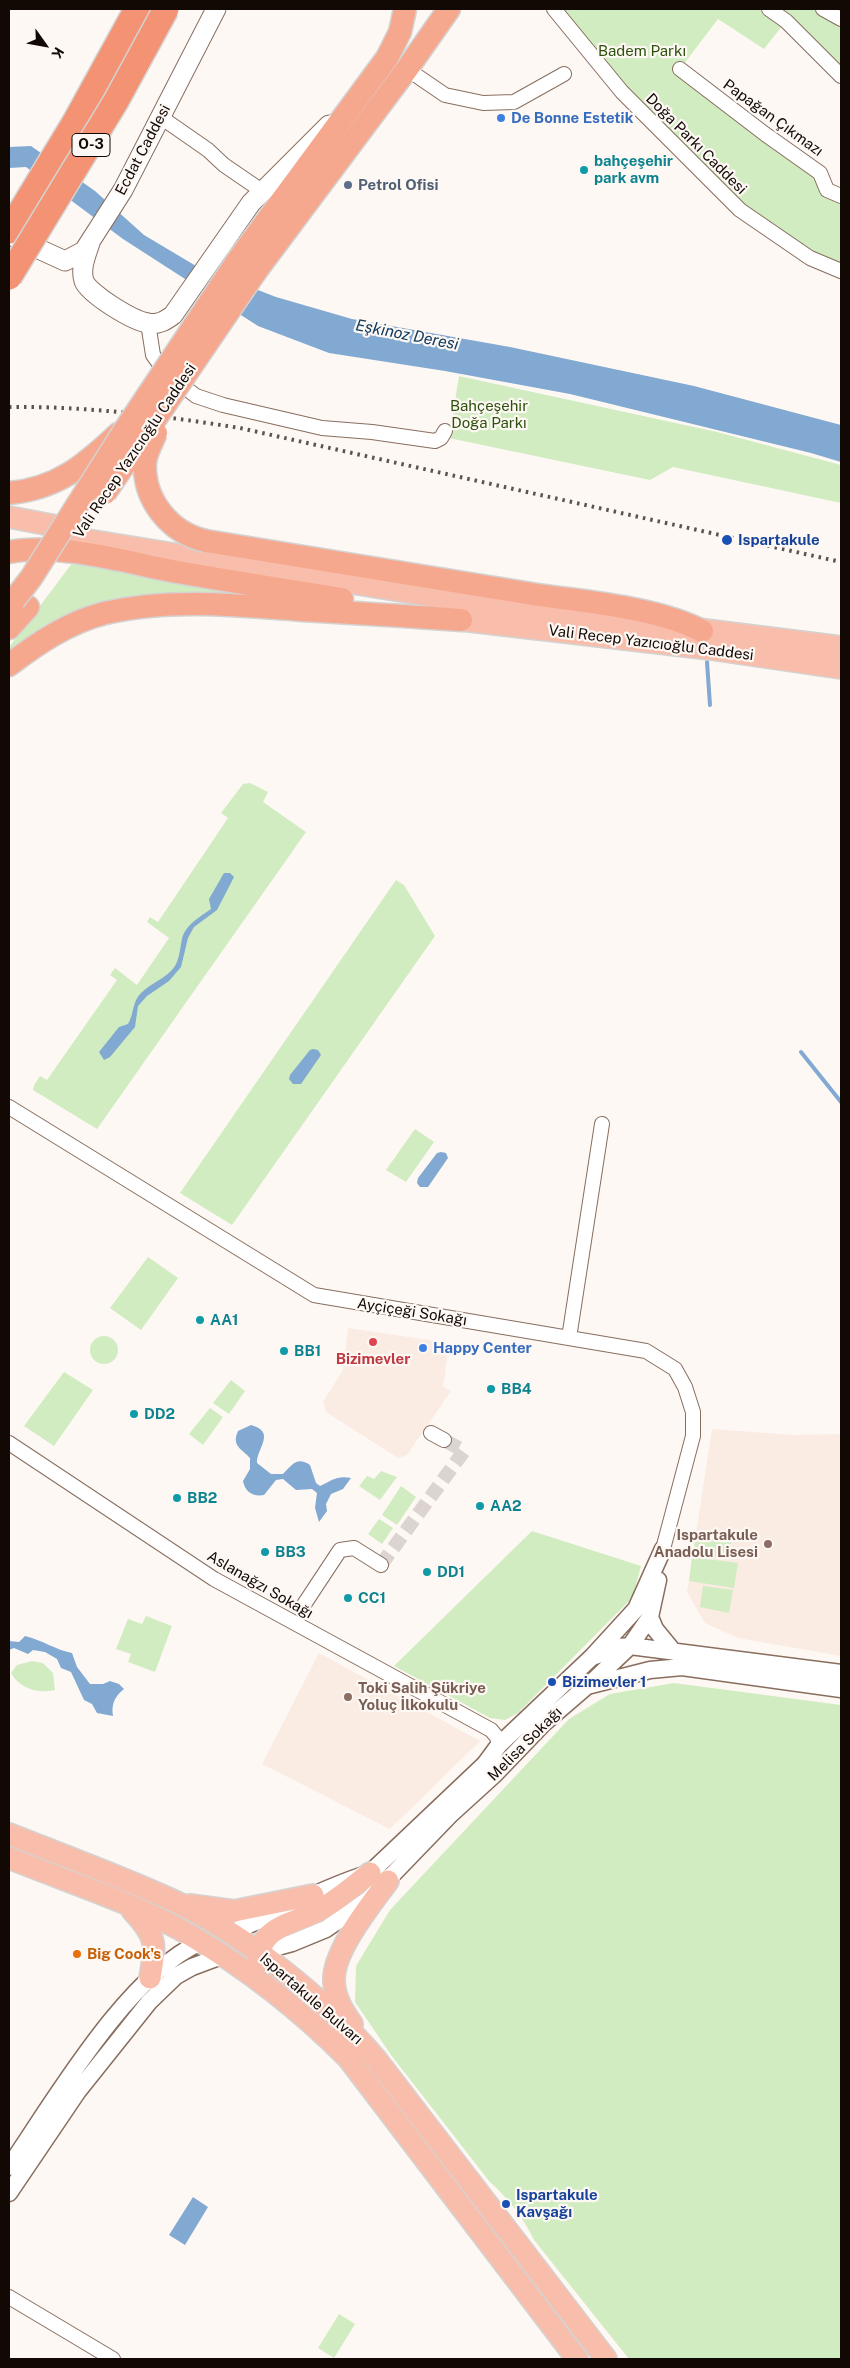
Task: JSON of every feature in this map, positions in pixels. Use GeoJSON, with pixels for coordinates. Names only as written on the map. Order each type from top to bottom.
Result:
{"type":"FeatureCollection","features":[{"type":"Feature","properties":{"kind":"highway","name":"O-3"},"geometry":{"type":"LineString","coordinates":[[9,231],[75,122],[137,9]]}},
{"type":"Feature","properties":{"kind":"highway","name":"O-3"},"geometry":{"type":"LineString","coordinates":[[9,277],[116,101],[166,9]]}},
{"type":"Feature","properties":{"kind":"highway"},"geometry":{"type":"LineString","coordinates":[[247,266],[407,70],[449,9]]}},
{"type":"Feature","properties":{"kind":"highway"},"geometry":{"type":"LineString","coordinates":[[247,266],[387,58],[402,14]]}},
{"type":"Feature","properties":{"kind":"highway","name":"Vali Recep Yazıcıoğlu Caddesi"},"geometry":{"type":"LineString","coordinates":[[17,604],[178,390],[247,266]]}},
{"type":"Feature","properties":{"kind":"highway","name":"Vali Recep Yazıcıoğlu Caddesi"},"geometry":{"type":"LineString","coordinates":[[9,628],[17,604],[31,578],[128,425],[247,266]]}},
{"type":"Feature","properties":{"kind":"highway"},"geometry":{"type":"LineString","coordinates":[[178,390],[156,430],[145,461],[147,482],[153,499],[163,517],[192,538],[583,601],[684,621],[702,631]]}},
{"type":"Feature","properties":{"kind":"highway"},"geometry":{"type":"LineString","coordinates":[[9,493],[21,492],[64,478],[84,466],[128,425]]}},
{"type":"Feature","properties":{"kind":"highway"},"geometry":{"type":"LineString","coordinates":[[9,538],[39,535],[82,540]]}},
{"type":"Feature","properties":{"kind":"highway"},"geometry":{"type":"LineString","coordinates":[[9,552],[46,550],[81,554],[236,583],[436,612],[461,620]]}},
{"type":"Feature","properties":{"kind":"highway"},"geometry":{"type":"LineString","coordinates":[[9,665],[53,635],[80,621],[104,614],[160,604],[268,608],[461,620]]}},
{"type":"Feature","properties":{"kind":"main road","name":"Ecdat Caddesi"},"geometry":{"type":"LineString","coordinates":[[118,187],[205,9]]}},
{"type":"Feature","properties":{"kind":"main road","name":"Ecdat Caddesi"},"geometry":{"type":"LineString","coordinates":[[9,236],[65,261],[84,251],[90,235],[118,187],[162,118],[216,9]]}},
{"type":"Feature","properties":{"kind":"main road"},"geometry":{"type":"LineString","coordinates":[[90,235],[82,273],[85,283],[92,291],[130,317],[148,323],[163,322],[173,315],[214,254],[262,190],[365,88]]}},
{"type":"Feature","properties":{"kind":"main road","name":"Vali Recep Yazıcıoğlu Caddesi"},"geometry":{"type":"LineString","coordinates":[[9,517],[56,526],[82,540],[432,596],[841,647]]}},
{"type":"Feature","properties":{"kind":"main road","name":"Vali Recep Yazıcıoğlu Caddesi"},"geometry":{"type":"LineString","coordinates":[[461,620],[710,649],[841,668]]}},
{"type":"Feature","properties":{"kind":"main road","name":"Ispartakule Bulvarı"},"geometry":{"type":"LineString","coordinates":[[9,1834],[174,1902],[229,1933],[259,1952],[352,2032],[368,2050],[606,2359]]}},
{"type":"Feature","properties":{"kind":"main road","name":"Ispartakule Bulvarı"},"geometry":{"type":"LineString","coordinates":[[9,1858],[128,1907],[201,1942],[261,1982],[329,2040],[348,2058],[577,2359]]}},
{"type":"Feature","properties":{"kind":"main road"},"geometry":{"type":"LineString","coordinates":[[261,1982],[257,1963],[259,1952],[263,1941],[273,1931],[322,1909],[379,1877]]}},
{"type":"Feature","properties":{"kind":"main road"},"geometry":{"type":"LineString","coordinates":[[368,2050],[338,2004],[334,1977],[335,1968],[344,1947],[379,1877]]}},
{"type":"Feature","properties":{"kind":"main road"},"geometry":{"type":"LineString","coordinates":[[174,1902],[234,1911],[312,1895]]}},
{"type":"Feature","properties":{"kind":"main road"},"geometry":{"type":"LineString","coordinates":[[128,1907],[149,1929],[153,1939],[154,1954],[150,1978]]}},
{"type":"Feature","properties":{"kind":"main road"},"geometry":{"type":"LineString","coordinates":[[201,1942],[229,1933]]}},
{"type":"Feature","properties":{"kind":"main road"},"geometry":{"type":"LineString","coordinates":[[224,1956],[259,1952]]}},
{"type":"Feature","properties":{"kind":"street","name":"Doğa Parkı Caddesi"},"geometry":{"type":"LineString","coordinates":[[554,9],[622,92],[740,210],[810,258],[841,271]]}},
{"type":"Feature","properties":{"kind":"street"},"geometry":{"type":"LineString","coordinates":[[769,9],[786,21],[841,76]]}},
{"type":"Feature","properties":{"kind":"street"},"geometry":{"type":"LineString","coordinates":[[823,9],[841,19]]}},
{"type":"Feature","properties":{"kind":"street","name":"Papağan Çıkmazı"},"geometry":{"type":"LineString","coordinates":[[680,69],[820,173],[826,190],[841,196]]}},
{"type":"Feature","properties":{"kind":"street"},"geometry":{"type":"LineString","coordinates":[[407,70],[445,95],[483,103],[514,102],[564,74]]}},
{"type":"Feature","properties":{"kind":"street"},"geometry":{"type":"LineString","coordinates":[[162,118],[208,150],[224,165],[262,190]]}},
{"type":"Feature","properties":{"kind":"street"},"geometry":{"type":"LineString","coordinates":[[148,323],[153,355],[172,378],[196,396],[223,405],[322,428],[372,432],[435,441],[441,438],[445,431]]}},
{"type":"Feature","properties":{"kind":"street","name":"Ayçiçeği Sokağı"},"geometry":{"type":"LineString","coordinates":[[9,1107],[314,1295],[646,1351],[675,1369],[685,1387],[693,1412],[693,1436],[663,1549],[650,1617],[630,1646],[587,1686]]}},
{"type":"Feature","properties":{"kind":"street"},"geometry":{"type":"LineString","coordinates":[[569,1338],[602,1124]]}},
{"type":"Feature","properties":{"kind":"street","name":"Aslanağzı Sokağı"},"geometry":{"type":"LineString","coordinates":[[9,1443],[214,1579],[492,1730],[497,1736],[499,1745]]}},
{"type":"Feature","properties":{"kind":"street"},"geometry":{"type":"LineString","coordinates":[[303,1606],[340,1550],[354,1548],[381,1566]]}},
{"type":"Feature","properties":{"kind":"street","name":"Ayçiçeği Sokağı"},"geometry":{"type":"LineString","coordinates":[[593,1656],[636,1609],[663,1549]]}},
{"type":"Feature","properties":{"kind":"street"},"geometry":{"type":"LineString","coordinates":[[650,1617],[655,1629],[673,1651]]}},
{"type":"Feature","properties":{"kind":"street"},"geometry":{"type":"LineString","coordinates":[[593,1656],[618,1647],[630,1646],[841,1672]]}},
{"type":"Feature","properties":{"kind":"street","name":"Melisa Sokağı"},"geometry":{"type":"LineString","coordinates":[[379,1877],[485,1764],[499,1745],[593,1656]]}},
{"type":"Feature","properties":{"kind":"street","name":"Melisa Sokağı"},"geometry":{"type":"LineString","coordinates":[[229,1933],[261,1921],[312,1895],[379,1877],[495,1774],[544,1723],[587,1686],[650,1670],[682,1667],[841,1689]]}},
{"type":"Feature","properties":{"kind":"street"},"geometry":{"type":"LineString","coordinates":[[9,2167],[104,2030],[150,1978],[186,1949],[201,1942]]}},
{"type":"Feature","properties":{"kind":"street"},"geometry":{"type":"LineString","coordinates":[[9,2193],[78,2091],[149,2002],[176,1976],[192,1967],[224,1956]]}},
{"type":"Feature","properties":{"kind":"street"},"geometry":{"type":"LineString","coordinates":[[9,2297],[113,2359]]}},
{"type":"Feature","properties":{"kind":"shaded area"},"geometry":{"type":"Polygon","coordinates":[[[348,1328],[449,1343],[443,1387],[451,1391],[407,1455],[398,1458],[326,1412],[323,1402],[343,1370],[348,1328]]]}},
{"type":"Feature","properties":{"kind":"shaded area","name":"Ispartakule Anadolu Lisesi"},"geometry":{"type":"Polygon","coordinates":[[[712,1429],[792,1435],[841,1434],[841,1656],[738,1638],[705,1623],[687,1592],[712,1429]]]}},
{"type":"Feature","properties":{"kind":"shaded area","name":"Toki Salih Şükriye Yoluç İlkokulu"},"geometry":{"type":"Polygon","coordinates":[[[319,1653],[480,1741],[390,1829],[262,1764],[319,1653]]]}},
{"type":"Feature","properties":{"kind":"green space","name":"Badem Parkı"},"geometry":{"type":"Polygon","coordinates":[[[554,9],[823,9],[841,19],[841,61],[835,70],[786,21],[764,49],[718,19],[680,69],[841,196],[841,271],[740,210],[554,9]]]}},
{"type":"Feature","properties":{"kind":"green space","name":"Bahçeşehir Doğa Parkı"},"geometry":{"type":"Polygon","coordinates":[[[459,376],[717,432],[841,465],[841,503],[673,467],[650,480],[449,438],[459,376]]]}},
{"type":"Feature","properties":{"kind":"green space"},"geometry":{"type":"Polygon","coordinates":[[[73,562],[288,602],[176,594],[9,652],[9,647],[73,562]]]}},
{"type":"Feature","properties":{"kind":"green space"},"geometry":{"type":"Polygon","coordinates":[[[250,783],[268,792],[263,802],[306,832],[97,1129],[33,1090],[34,1085],[40,1076],[47,1080],[117,980],[110,975],[115,968],[137,985],[169,938],[147,922],[150,917],[158,922],[228,818],[221,813],[243,784],[250,783]]]}},
{"type":"Feature","properties":{"kind":"green space"},"geometry":{"type":"Polygon","coordinates":[[[396,880],[404,885],[435,936],[232,1225],[180,1193],[396,880]]]}},
{"type":"Feature","properties":{"kind":"green space"},"geometry":{"type":"Polygon","coordinates":[[[415,1129],[434,1142],[406,1182],[386,1170],[415,1129]]]}},
{"type":"Feature","properties":{"kind":"green space"},"geometry":{"type":"Polygon","coordinates":[[[148,1257],[178,1278],[141,1330],[110,1308],[148,1257]]]}},
{"type":"Feature","properties":{"kind":"green space"},"geometry":{"type":"Polygon","coordinates":[[[104,1336],[114,1340],[118,1350],[114,1360],[104,1364],[94,1360],[90,1350],[94,1340],[104,1336]]]}},
{"type":"Feature","properties":{"kind":"green space"},"geometry":{"type":"Polygon","coordinates":[[[64,1372],[93,1390],[54,1446],[24,1426],[64,1372]]]}},
{"type":"Feature","properties":{"kind":"green space"},"geometry":{"type":"Polygon","coordinates":[[[231,1380],[245,1391],[229,1414],[213,1403],[231,1380]]]}},
{"type":"Feature","properties":{"kind":"green space"},"geometry":{"type":"Polygon","coordinates":[[[210,1408],[223,1417],[203,1445],[189,1434],[210,1408]]]}},
{"type":"Feature","properties":{"kind":"green space"},"geometry":{"type":"Polygon","coordinates":[[[381,1471],[397,1477],[380,1500],[359,1486],[367,1476],[374,1479],[381,1471]]]}},
{"type":"Feature","properties":{"kind":"green space"},"geometry":{"type":"Polygon","coordinates":[[[401,1486],[416,1497],[397,1525],[382,1515],[401,1486]]]}},
{"type":"Feature","properties":{"kind":"green space"},"geometry":{"type":"Polygon","coordinates":[[[379,1519],[393,1528],[382,1544],[368,1534],[379,1519]]]}},
{"type":"Feature","properties":{"kind":"green space"},"geometry":{"type":"Polygon","coordinates":[[[532,1531],[641,1566],[634,1592],[629,1601],[518,1713],[505,1720],[490,1718],[394,1666],[532,1531]]]}},
{"type":"Feature","properties":{"kind":"green space"},"geometry":{"type":"Polygon","coordinates":[[[696,1534],[732,1539],[728,1559],[693,1554],[696,1534]]]}},
{"type":"Feature","properties":{"kind":"green space"},"geometry":{"type":"Polygon","coordinates":[[[692,1557],[738,1563],[734,1588],[689,1581],[692,1557]]]}},
{"type":"Feature","properties":{"kind":"green space"},"geometry":{"type":"Polygon","coordinates":[[[703,1586],[733,1590],[729,1613],[700,1607],[703,1586]]]}},
{"type":"Feature","properties":{"kind":"green space"},"geometry":{"type":"Polygon","coordinates":[[[146,1616],[172,1626],[155,1672],[128,1662],[131,1654],[116,1649],[128,1619],[142,1624],[146,1616]]]}},
{"type":"Feature","properties":{"kind":"green space"},"geometry":{"type":"Polygon","coordinates":[[[32,1661],[43,1663],[53,1673],[55,1690],[36,1691],[30,1689],[19,1683],[11,1673],[17,1665],[32,1661]]]}},
{"type":"Feature","properties":{"kind":"green space"},"geometry":{"type":"Polygon","coordinates":[[[674,1683],[841,1705],[841,2359],[629,2359],[534,2240],[514,2208],[489,2181],[391,2055],[355,2002],[356,1966],[390,1910],[569,1719],[610,1694],[674,1683]]]}},
{"type":"Feature","properties":{"kind":"green space"},"geometry":{"type":"Polygon","coordinates":[[[339,2314],[355,2324],[334,2358],[318,2348],[339,2314]]]}},
{"type":"Feature","properties":{"kind":"water","name":"Eşkinoz Deresi"},"geometry":{"type":"Polygon","coordinates":[[[31,146],[95,191],[144,235],[196,266],[276,297],[352,319],[510,347],[694,386],[841,425],[841,462],[570,394],[445,371],[329,353],[258,326],[123,239],[26,167],[9,168],[9,147],[31,146]]]}},
{"type":"Feature","properties":{"kind":"water"},"geometry":{"type":"Polygon","coordinates":[[[224,873],[230,873],[234,877],[217,910],[194,927],[188,938],[181,967],[169,981],[147,996],[138,1006],[135,1027],[110,1057],[104,1060],[99,1052],[119,1027],[128,1024],[141,993],[168,974],[175,966],[186,930],[193,922],[211,909],[209,899],[224,873]]]}},
{"type":"Feature","properties":{"kind":"water"},"geometry":{"type":"Polygon","coordinates":[[[310,1050],[318,1050],[321,1055],[301,1084],[293,1084],[289,1079],[290,1075],[310,1050]]]}},
{"type":"Feature","properties":{"kind":"water"},"geometry":{"type":"Polygon","coordinates":[[[437,1153],[446,1153],[448,1158],[428,1187],[420,1187],[417,1183],[418,1178],[437,1153]]]}},
{"type":"Feature","properties":{"kind":"water"},"geometry":{"type":"Polygon","coordinates":[[[251,1425],[259,1428],[264,1436],[257,1463],[271,1474],[283,1474],[292,1465],[302,1461],[310,1465],[316,1483],[320,1486],[338,1478],[351,1478],[343,1489],[331,1494],[326,1504],[327,1511],[319,1522],[315,1508],[317,1493],[312,1489],[296,1490],[283,1479],[276,1480],[264,1495],[253,1494],[248,1491],[243,1481],[250,1469],[250,1458],[238,1447],[236,1436],[238,1431],[251,1425]]]}},
{"type":"Feature","properties":{"kind":"water"},"geometry":{"type":"Polygon","coordinates":[[[25,1636],[72,1653],[77,1667],[90,1684],[103,1684],[110,1681],[119,1684],[124,1689],[114,1701],[113,1716],[97,1713],[92,1704],[84,1700],[71,1672],[61,1668],[57,1659],[45,1652],[33,1650],[28,1654],[14,1648],[9,1650],[9,1641],[19,1642],[25,1636]]]}},
{"type":"Feature","properties":{"kind":"water"},"geometry":{"type":"Polygon","coordinates":[[[193,2197],[208,2207],[185,2245],[169,2235],[193,2197]]]}},
{"type":"Feature","properties":{"kind":"waterway"},"geometry":{"type":"LineString","coordinates":[[707,662],[710,705]]}},
{"type":"Feature","properties":{"kind":"waterway"},"geometry":{"type":"LineString","coordinates":[[801,1052],[841,1102]]}},
{"type":"Feature","properties":{"kind":"tunnel"},"geometry":{"type":"LineString","coordinates":[[381,1565],[464,1451],[444,1440]]}},
{"type":"Feature","properties":{"kind":"railway"},"geometry":{"type":"LineString","coordinates":[[9,407],[67,408],[125,413],[240,428],[841,562]]}},
{"type":"Feature","properties":{"kind":"place","name":"De Bonne Estetik"},"geometry":{"type":"Point","coordinates":[501,118]}},
{"type":"Feature","properties":{"kind":"place","name":"bahçeşehir park avm"},"geometry":{"type":"Point","coordinates":[584,170]}},
{"type":"Feature","properties":{"kind":"place","name":"Petrol Ofisi"},"geometry":{"type":"Point","coordinates":[348,185]}},
{"type":"Feature","properties":{"kind":"place","name":"Ispartakule"},"geometry":{"type":"Point","coordinates":[727,540]}},
{"type":"Feature","properties":{"kind":"place","name":"AA1"},"geometry":{"type":"Point","coordinates":[200,1320]}},
{"type":"Feature","properties":{"kind":"place","name":"Bizimevler"},"geometry":{"type":"Point","coordinates":[373,1342]}},
{"type":"Feature","properties":{"kind":"place","name":"Happy Center"},"geometry":{"type":"Point","coordinates":[423,1348]}},
{"type":"Feature","properties":{"kind":"place","name":"BB1"},"geometry":{"type":"Point","coordinates":[284,1351]}},
{"type":"Feature","properties":{"kind":"place","name":"BB4"},"geometry":{"type":"Point","coordinates":[491,1389]}},
{"type":"Feature","properties":{"kind":"place","name":"DD2"},"geometry":{"type":"Point","coordinates":[134,1414]}},
{"type":"Feature","properties":{"kind":"place","name":"BB2"},"geometry":{"type":"Point","coordinates":[177,1498]}},
{"type":"Feature","properties":{"kind":"place","name":"AA2"},"geometry":{"type":"Point","coordinates":[480,1506]}},
{"type":"Feature","properties":{"kind":"place","name":"Ispartakule Anadolu Lisesi"},"geometry":{"type":"Point","coordinates":[768,1544]}},
{"type":"Feature","properties":{"kind":"place","name":"BB3"},"geometry":{"type":"Point","coordinates":[265,1552]}},
{"type":"Feature","properties":{"kind":"place","name":"DD1"},"geometry":{"type":"Point","coordinates":[427,1572]}},
{"type":"Feature","properties":{"kind":"place","name":"CC1"},"geometry":{"type":"Point","coordinates":[348,1598]}},
{"type":"Feature","properties":{"kind":"place","name":"Bizimevler 1"},"geometry":{"type":"Point","coordinates":[552,1682]}},
{"type":"Feature","properties":{"kind":"place","name":"Toki Salih Şükriye Yoluç İlkokulu"},"geometry":{"type":"Point","coordinates":[348,1697]}},
{"type":"Feature","properties":{"kind":"place","name":"Big Cook's"},"geometry":{"type":"Point","coordinates":[77,1954]}},
{"type":"Feature","properties":{"kind":"place","name":"Ispartakule Kavşağı"},"geometry":{"type":"Point","coordinates":[506,2204]}}]}
